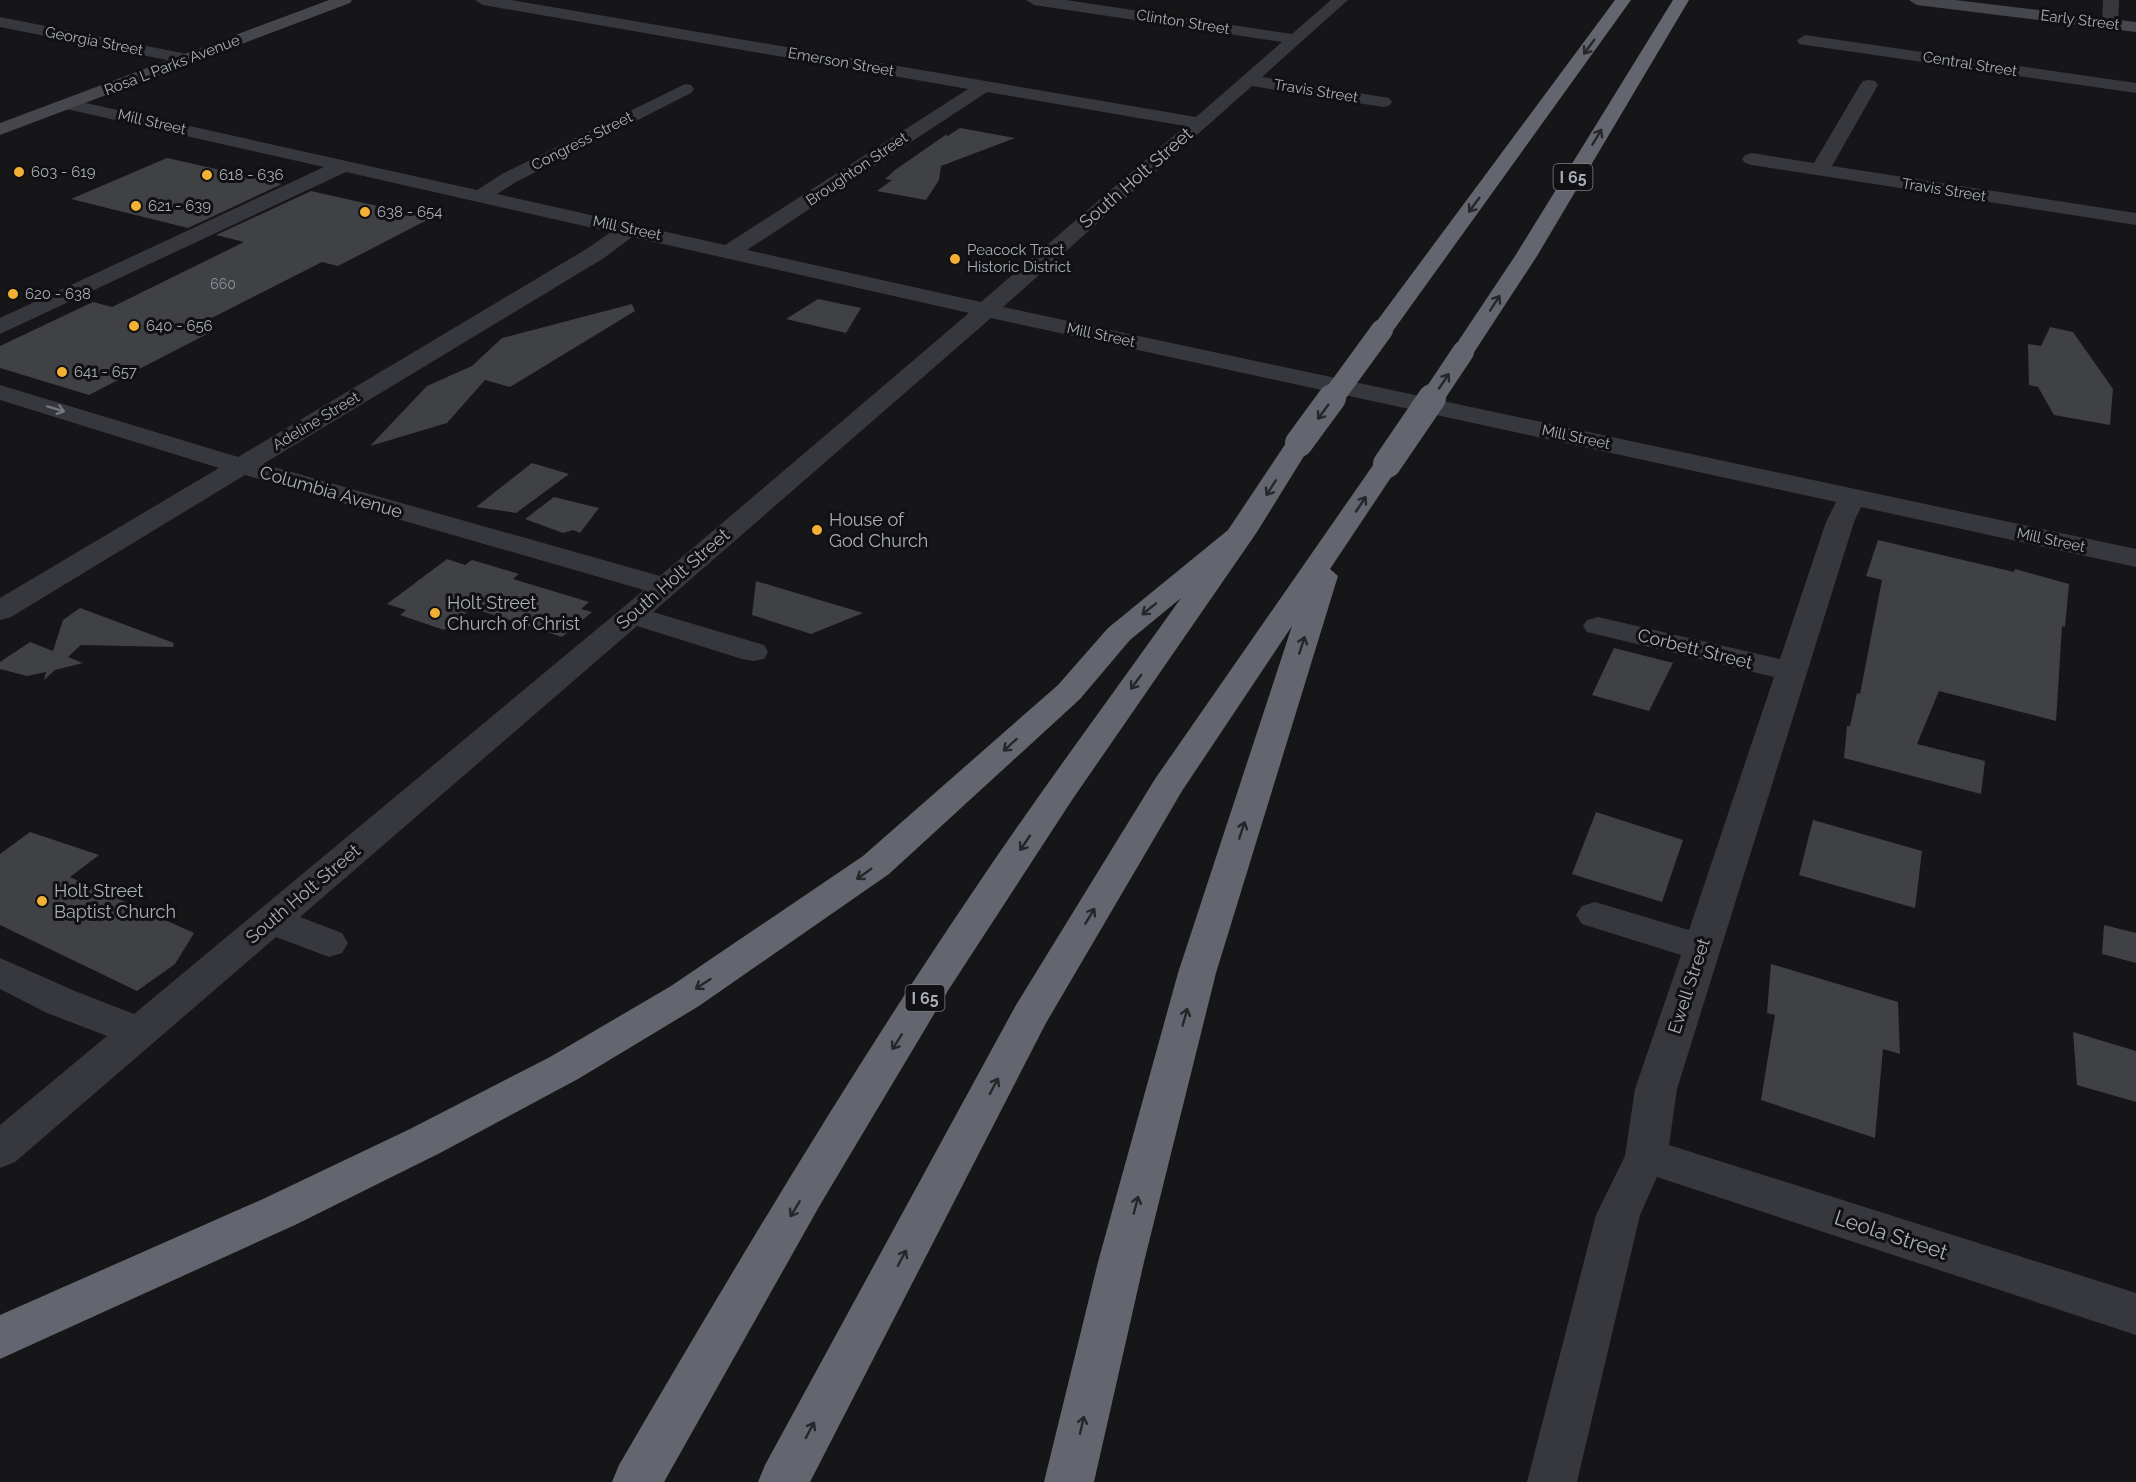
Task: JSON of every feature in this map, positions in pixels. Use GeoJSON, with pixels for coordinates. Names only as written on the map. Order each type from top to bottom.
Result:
{"type":"FeatureCollection","features":[{"type":"Feature","properties":{"kind":"highway","name":"I 65"},"geometry":{"type":"LineString","coordinates":[[637,1482],[717,1340],[803,1196],[980,910],[1096,738],[1243,532],[1299,443],[1623,0]]}},
{"type":"Feature","properties":{"kind":"highway","name":"I 65"},"geometry":{"type":"LineString","coordinates":[[783,1482],[1030,1016],[1167,787],[1388,464],[1526,256],[1682,0]]}},
{"type":"Feature","properties":{"kind":"highway"},"geometry":{"type":"LineString","coordinates":[[0,1338],[279,1212],[425,1141],[564,1068],[685,996],[876,865],[1069,692],[1119,634],[1243,532]]}},
{"type":"Feature","properties":{"kind":"highway"},"geometry":{"type":"LineString","coordinates":[[1069,1482],[1121,1262],[1197,973],[1334,543]]}},
{"type":"Feature","properties":{"kind":"street","name":"Rosa L Parks Avenue"},"geometry":{"type":"LineString","coordinates":[[0,129],[344,0]]}},
{"type":"Feature","properties":{"kind":"street","name":"Emerson Street"},"geometry":{"type":"LineString","coordinates":[[483,0],[1199,123]]}},
{"type":"Feature","properties":{"kind":"street","name":"Clinton Street"},"geometry":{"type":"LineString","coordinates":[[1035,0],[1296,39]]}},
{"type":"Feature","properties":{"kind":"street","name":"South Holt Street"},"geometry":{"type":"LineString","coordinates":[[0,1150],[632,615],[986,310],[1340,0]]}},
{"type":"Feature","properties":{"kind":"street","name":"Early Street"},"geometry":{"type":"LineString","coordinates":[[1917,0],[2136,27]]}},
{"type":"Feature","properties":{"kind":"street"},"geometry":{"type":"LineString","coordinates":[[2110,24],[2111,0]]}},
{"type":"Feature","properties":{"kind":"street","name":"Georgia Street"},"geometry":{"type":"LineString","coordinates":[[0,22],[187,59]]}},
{"type":"Feature","properties":{"kind":"street","name":"Central Street"},"geometry":{"type":"LineString","coordinates":[[1805,40],[2136,88]]}},
{"type":"Feature","properties":{"kind":"street","name":"Travis Street"},"geometry":{"type":"LineString","coordinates":[[1248,80],[1383,102]]}},
{"type":"Feature","properties":{"kind":"street"},"geometry":{"type":"LineString","coordinates":[[1820,170],[1827,154],[1850,120],[1869,85]]}},
{"type":"Feature","properties":{"kind":"street","name":"Broughton Street"},"geometry":{"type":"LineString","coordinates":[[731,251],[982,87]]}},
{"type":"Feature","properties":{"kind":"street","name":"Congress Street"},"geometry":{"type":"LineString","coordinates":[[480,196],[509,178],[685,89]]}},
{"type":"Feature","properties":{"kind":"street","name":"Mill Street"},"geometry":{"type":"LineString","coordinates":[[68,104],[986,310],[2136,558]]}},
{"type":"Feature","properties":{"kind":"street","name":"Travis Street"},"geometry":{"type":"LineString","coordinates":[[1752,159],[2136,219]]}},
{"type":"Feature","properties":{"kind":"street"},"geometry":{"type":"LineString","coordinates":[[0,327],[345,165]]}},
{"type":"Feature","properties":{"kind":"street","name":"Adeline Street"},"geometry":{"type":"LineString","coordinates":[[0,611],[596,253],[630,229]]}},
{"type":"Feature","properties":{"kind":"street","name":"Columbia Avenue"},"geometry":{"type":"LineString","coordinates":[[0,392],[241,466],[605,572],[664,586]]}},
{"type":"Feature","properties":{"kind":"street","name":"Ewell Street"},"geometry":{"type":"LineString","coordinates":[[1552,1482],[1618,1215],[1646,1156],[1656,1089],[1840,522],[1852,497]]}},
{"type":"Feature","properties":{"kind":"street"},"geometry":{"type":"LineString","coordinates":[[632,615],[753,652]]}},
{"type":"Feature","properties":{"kind":"street","name":"Corbett Street"},"geometry":{"type":"LineString","coordinates":[[1598,626],[1744,662],[1792,671]]}},
{"type":"Feature","properties":{"kind":"street"},"geometry":{"type":"LineString","coordinates":[[1595,915],[1701,947]]}},
{"type":"Feature","properties":{"kind":"street"},"geometry":{"type":"LineString","coordinates":[[272,921],[329,943]]}},
{"type":"Feature","properties":{"kind":"street"},"geometry":{"type":"LineString","coordinates":[[0,972],[62,1002],[138,1032]]}},
{"type":"Feature","properties":{"kind":"street","name":"Leola Street"},"geometry":{"type":"LineString","coordinates":[[1646,1156],[2136,1314]]}},
{"type":"Feature","properties":{"kind":"building"},"geometry":{"type":"Polygon","coordinates":[[[960,128],[1015,138],[941,166],[939,180],[926,200],[877,191],[892,180],[885,179],[895,170],[947,134],[946,137],[960,128]]]}},
{"type":"Feature","properties":{"kind":"building"},"geometry":{"type":"Polygon","coordinates":[[[167,158],[282,184],[188,228],[71,199],[167,158]]]}},
{"type":"Feature","properties":{"kind":"building"},"geometry":{"type":"Polygon","coordinates":[[[311,191],[431,218],[338,266],[322,262],[190,329],[207,334],[89,395],[0,368],[0,346],[93,302],[112,307],[244,242],[216,235],[311,191]]]}},
{"type":"Feature","properties":{"kind":"building"},"geometry":{"type":"Polygon","coordinates":[[[818,299],[861,308],[846,333],[786,319],[818,299]]]}},
{"type":"Feature","properties":{"kind":"building"},"geometry":{"type":"Polygon","coordinates":[[[632,304],[635,311],[510,387],[485,380],[447,423],[370,446],[427,386],[472,366],[502,338],[632,304]]]}},
{"type":"Feature","properties":{"kind":"building"},"geometry":{"type":"Polygon","coordinates":[[[2050,327],[2073,332],[2113,389],[2110,425],[2054,415],[2038,387],[2029,385],[2028,344],[2041,346],[2050,327]]]}},
{"type":"Feature","properties":{"kind":"building"},"geometry":{"type":"Polygon","coordinates":[[[532,463],[569,474],[516,513],[476,507],[532,463]]]}},
{"type":"Feature","properties":{"kind":"building"},"geometry":{"type":"Polygon","coordinates":[[[554,497],[599,508],[580,533],[573,530],[563,533],[525,519],[554,497]]]}},
{"type":"Feature","properties":{"kind":"building"},"geometry":{"type":"Polygon","coordinates":[[[1878,540],[2014,572],[2015,569],[2069,584],[2065,627],[2062,626],[2056,721],[1939,691],[1917,744],[1985,761],[1981,794],[1844,758],[1847,726],[1850,726],[1857,693],[1860,694],[1882,580],[1866,576],[1878,540]]]}},
{"type":"Feature","properties":{"kind":"building"},"geometry":{"type":"Polygon","coordinates":[[[447,559],[465,565],[472,560],[519,574],[513,579],[589,602],[581,609],[592,612],[562,637],[472,608],[444,630],[400,615],[406,610],[387,604],[447,559]]]}},
{"type":"Feature","properties":{"kind":"building"},"geometry":{"type":"Polygon","coordinates":[[[756,581],[863,613],[811,634],[752,615],[756,581]]]}},
{"type":"Feature","properties":{"kind":"building"},"geometry":{"type":"Polygon","coordinates":[[[80,608],[174,643],[173,647],[81,645],[68,657],[83,663],[55,670],[44,680],[46,672],[27,676],[0,669],[0,662],[30,642],[53,651],[63,620],[80,608]]]}},
{"type":"Feature","properties":{"kind":"building"},"geometry":{"type":"Polygon","coordinates":[[[1614,648],[1673,663],[1649,711],[1592,695],[1614,648]]]}},
{"type":"Feature","properties":{"kind":"building"},"geometry":{"type":"Polygon","coordinates":[[[1596,812],[1683,840],[1662,902],[1572,874],[1596,812]]]}},
{"type":"Feature","properties":{"kind":"building"},"geometry":{"type":"Polygon","coordinates":[[[1813,820],[1922,851],[1915,908],[1799,875],[1813,820]]]}},
{"type":"Feature","properties":{"kind":"building"},"geometry":{"type":"Polygon","coordinates":[[[30,832],[99,855],[70,877],[194,933],[175,964],[137,991],[0,925],[0,854],[30,832]]]}},
{"type":"Feature","properties":{"kind":"building"},"geometry":{"type":"Polygon","coordinates":[[[2104,925],[2136,933],[2136,963],[2102,954],[2104,925]]]}},
{"type":"Feature","properties":{"kind":"building"},"geometry":{"type":"Polygon","coordinates":[[[1771,964],[1898,1002],[1900,1054],[1883,1049],[1875,1138],[1761,1100],[1775,1015],[1767,1013],[1771,964]]]}},
{"type":"Feature","properties":{"kind":"building"},"geometry":{"type":"Polygon","coordinates":[[[2073,1032],[2136,1051],[2136,1102],[2077,1085],[2073,1032]]]}},
{"type":"Feature","properties":{"kind":"place","name":"603 - 619"},"geometry":{"type":"Point","coordinates":[19,172]}},
{"type":"Feature","properties":{"kind":"place","name":"618 - 636"},"geometry":{"type":"Point","coordinates":[207,175]}},
{"type":"Feature","properties":{"kind":"place","name":"621 - 639"},"geometry":{"type":"Point","coordinates":[136,206]}},
{"type":"Feature","properties":{"kind":"place","name":"638 - 654"},"geometry":{"type":"Point","coordinates":[365,212]}},
{"type":"Feature","properties":{"kind":"place","name":"Peacock Tract Historic District"},"geometry":{"type":"Point","coordinates":[955,259]}},
{"type":"Feature","properties":{"kind":"place","name":"620 - 638"},"geometry":{"type":"Point","coordinates":[13,294]}},
{"type":"Feature","properties":{"kind":"place","name":"640 - 656"},"geometry":{"type":"Point","coordinates":[134,326]}},
{"type":"Feature","properties":{"kind":"place","name":"641 - 657"},"geometry":{"type":"Point","coordinates":[62,372]}},
{"type":"Feature","properties":{"kind":"place","name":"House of God Church"},"geometry":{"type":"Point","coordinates":[817,530]}},
{"type":"Feature","properties":{"kind":"place","name":"Holt Street Church of Christ"},"geometry":{"type":"Point","coordinates":[435,613]}},
{"type":"Feature","properties":{"kind":"place","name":"Holt Street Baptist Church"},"geometry":{"type":"Point","coordinates":[42,901]}}]}
